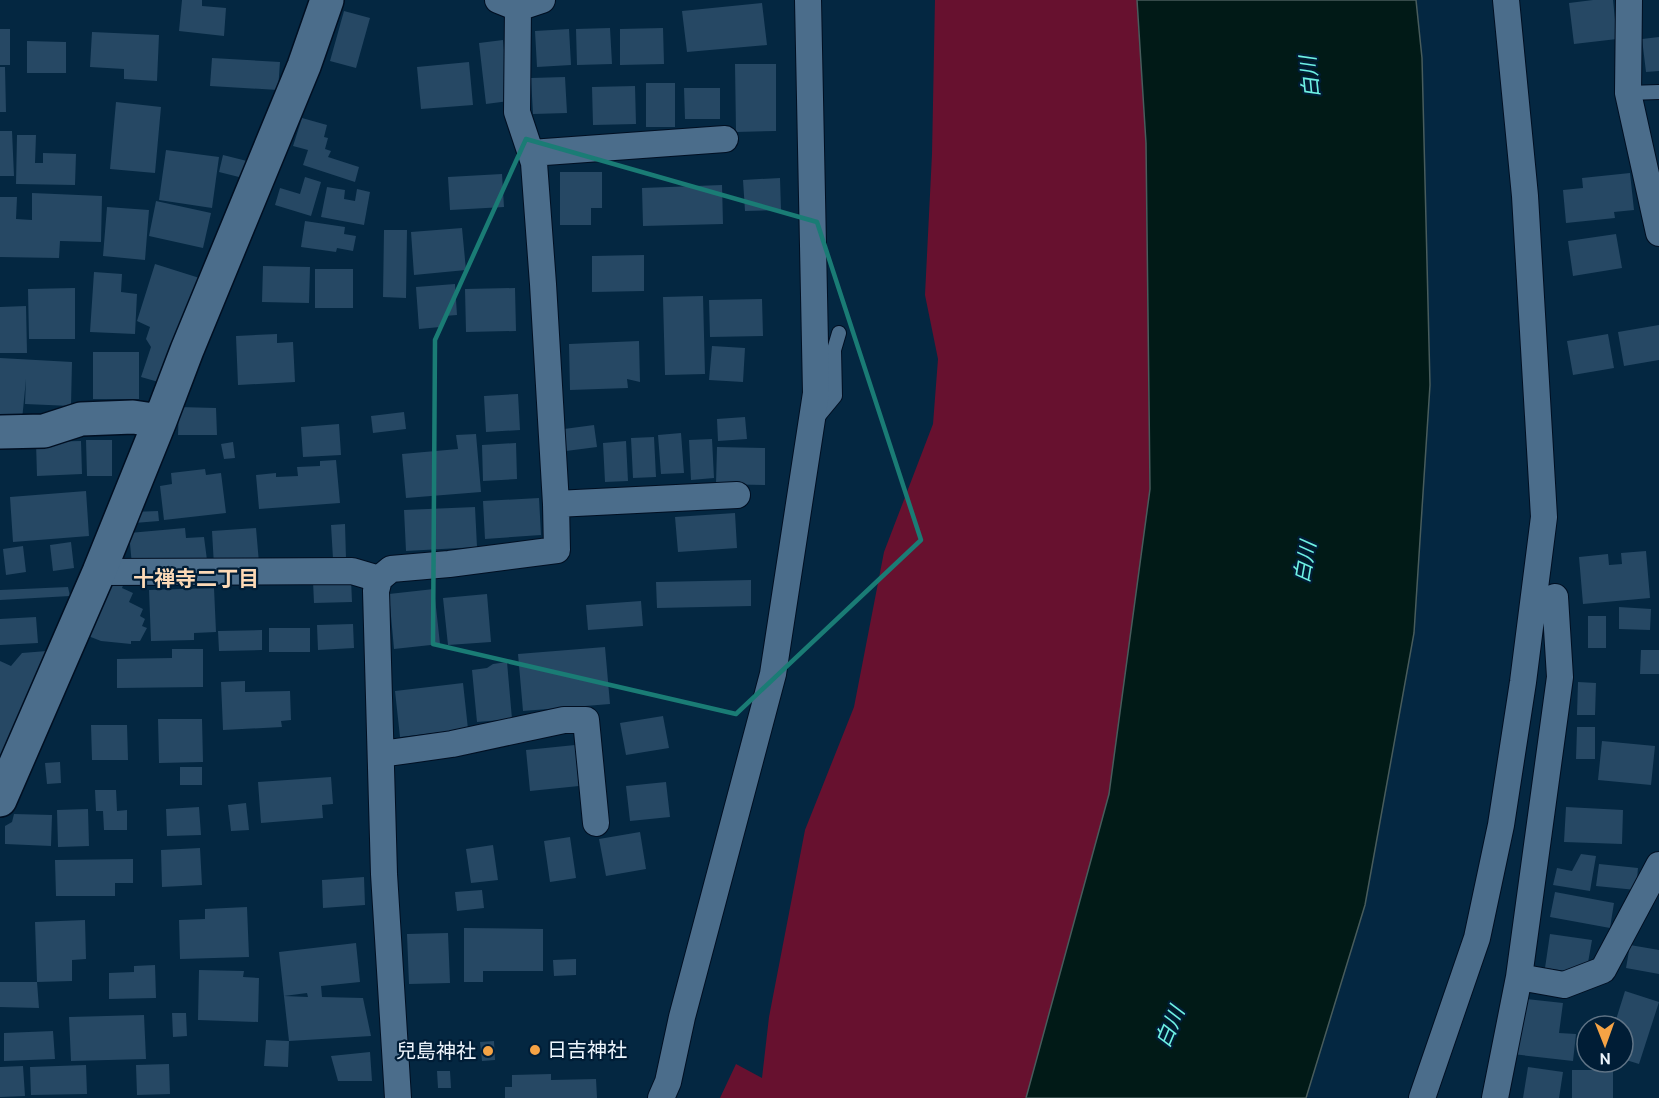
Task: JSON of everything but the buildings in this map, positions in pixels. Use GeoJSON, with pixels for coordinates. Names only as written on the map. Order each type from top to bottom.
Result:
{"type":"FeatureCollection","features":[{"type":"Feature","properties":{"kind":"street"},"geometry":{"type":"LineString","coordinates":[[0,800],[99,572],[304,66],[327,0]]}},
{"type":"Feature","properties":{"kind":"street"},"geometry":{"type":"LineString","coordinates":[[398,1098],[385,898],[376,591],[379,579],[391,568],[448,564],[557,550],[543,284],[534,163],[517,112],[508,4],[542,0]]}},
{"type":"Feature","properties":{"kind":"street"},"geometry":{"type":"LineString","coordinates":[[662,1098],[773,674],[816,393],[808,0]]}},
{"type":"Feature","properties":{"kind":"street"},"geometry":{"type":"LineString","coordinates":[[1422,1098],[1477,938],[1502,825],[1544,517],[1525,196],[1506,0]]}},
{"type":"Feature","properties":{"kind":"street"},"geometry":{"type":"LineString","coordinates":[[1629,0],[1628,93],[1659,233]]}},
{"type":"Feature","properties":{"kind":"street"},"geometry":{"type":"LineString","coordinates":[[531,153],[725,139]]}},
{"type":"Feature","properties":{"kind":"street"},"geometry":{"type":"LineString","coordinates":[[0,432],[44,431],[81,419],[133,417],[160,421]]}},
{"type":"Feature","properties":{"kind":"street"},"geometry":{"type":"LineString","coordinates":[[556,504],[736,495]]}},
{"type":"Feature","properties":{"kind":"street"},"geometry":{"type":"LineString","coordinates":[[99,572],[352,571],[379,579]]}},
{"type":"Feature","properties":{"kind":"street"},"geometry":{"type":"LineString","coordinates":[[1495,1098],[1519,977],[1560,677],[1555,597]]}},
{"type":"Feature","properties":{"kind":"street"},"geometry":{"type":"LineString","coordinates":[[381,754],[452,744],[564,720],[586,720],[596,823]]}},
{"type":"Feature","properties":{"kind":"street"},"geometry":{"type":"LineString","coordinates":[[1519,977],[1564,985],[1603,970],[1659,865]]}},
{"type":"Feature","properties":{"kind":"lane"},"geometry":{"type":"LineString","coordinates":[[1628,93],[1659,92]]}},
{"type":"Feature","properties":{"kind":"lane"},"geometry":{"type":"LineString","coordinates":[[811,425],[835,396],[834,350],[839,333]]}},
{"type":"Feature","properties":{"kind":"highlighted area"},"geometry":{"type":"Polygon","coordinates":[[[526,139],[817,222],[921,540],[736,714],[433,644],[435,340],[526,139]]]}},
{"type":"Feature","properties":{"kind":"shaded area"},"geometry":{"type":"Polygon","coordinates":[[[935,0],[1137,0],[1146,143],[1150,489],[1109,794],[1026,1098],[720,1098],[736,1064],[762,1078],[769,1017],[805,830],[854,707],[884,552],[933,424],[938,359],[925,295],[932,154],[935,0]]]}},
{"type":"Feature","properties":{"kind":"water","name":"白川"},"geometry":{"type":"Polygon","coordinates":[[[1137,0],[1416,0],[1422,58],[1430,385],[1414,633],[1365,905],[1306,1098],[1026,1098],[1109,794],[1150,489],[1146,143],[1137,0]]]}},
{"type":"Feature","properties":{"kind":"place","name":"日吉神社"},"geometry":{"type":"Point","coordinates":[535,1050]}},
{"type":"Feature","properties":{"kind":"place","name":"兒島神社"},"geometry":{"type":"Point","coordinates":[488,1051]}},
{"type":"Feature","properties":{"kind":"district","name":"十禅寺二丁目"},"geometry":{"type":"Point","coordinates":[196,579]}}]}
